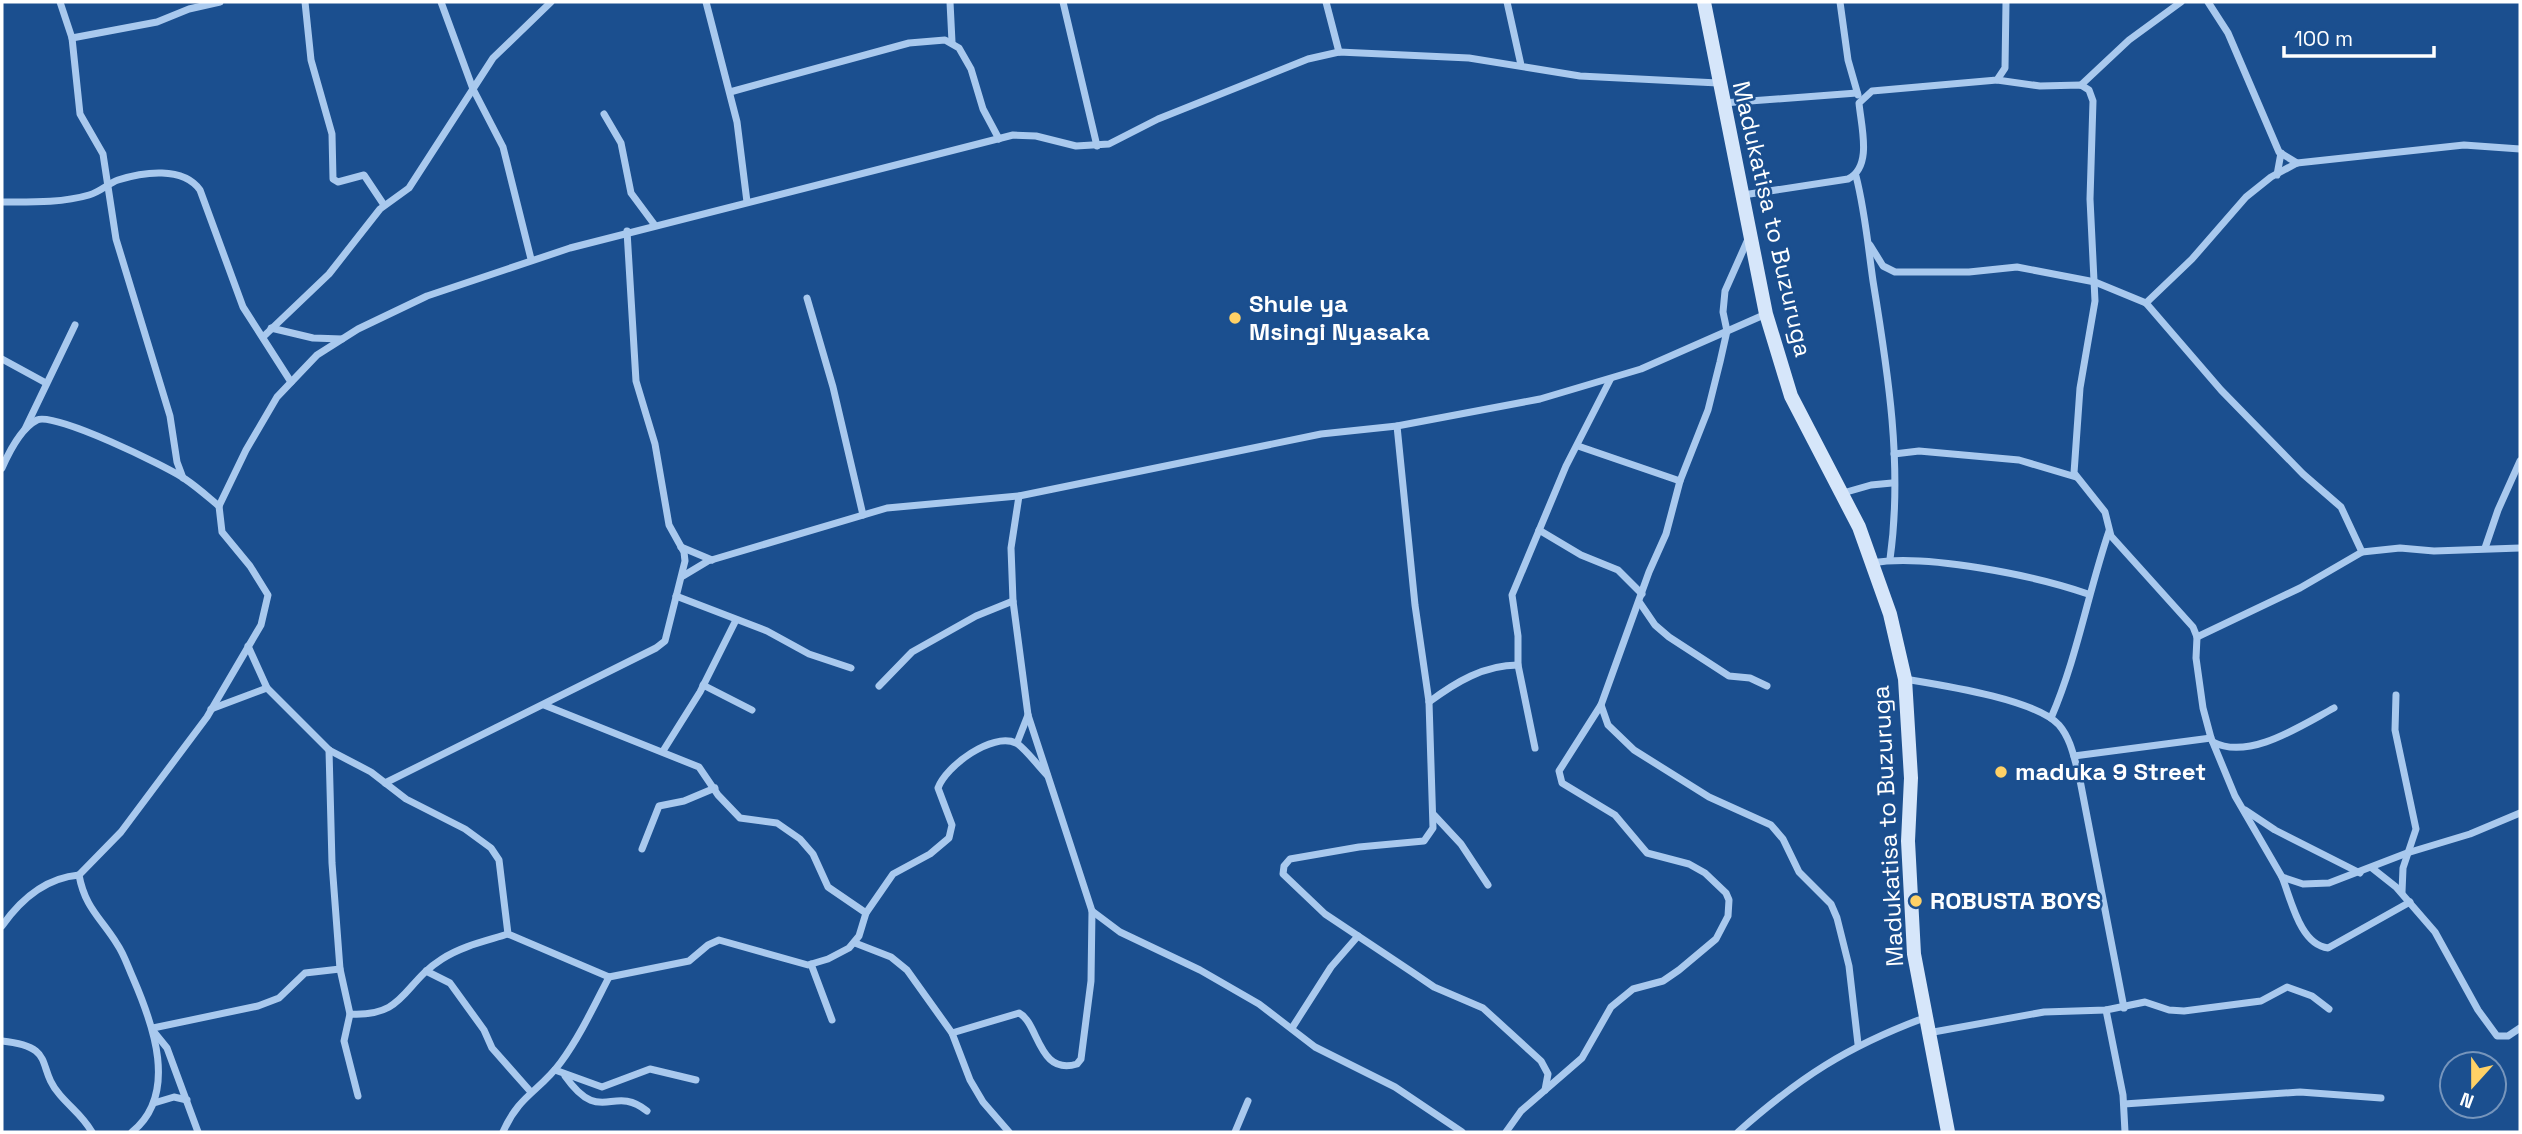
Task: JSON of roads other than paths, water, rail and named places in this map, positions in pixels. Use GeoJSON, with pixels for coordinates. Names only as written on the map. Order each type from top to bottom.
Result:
{"type":"FeatureCollection","features":[{"type":"Feature","properties":{"kind":"main road","name":"Madukatisa to Buzuruga"},"geometry":{"type":"LineString","coordinates":[[1704,2],[1766,314],[1791,396],[1843,494],[1872,562],[1890,614],[1905,679],[1911,778],[1911,906],[1914,954],[1948,1132]]}},
{"type":"Feature","properties":{"kind":"street"},"geometry":{"type":"LineString","coordinates":[[60,2],[72,38],[80,114],[103,154],[116,239],[166,402],[177,462],[183,478]]}},
{"type":"Feature","properties":{"kind":"street"},"geometry":{"type":"LineString","coordinates":[[72,38],[157,22],[189,9],[220,2]]}},
{"type":"Feature","properties":{"kind":"street"},"geometry":{"type":"LineString","coordinates":[[305,2],[311,60],[330,121],[333,178],[338,182],[364,174],[384,205]]}},
{"type":"Feature","properties":{"kind":"street"},"geometry":{"type":"LineString","coordinates":[[441,2],[473,89],[503,147],[531,259]]}},
{"type":"Feature","properties":{"kind":"street"},"geometry":{"type":"LineString","coordinates":[[262,337],[329,274],[384,205],[400,197],[419,176],[493,58],[551,2]]}},
{"type":"Feature","properties":{"kind":"street"},"geometry":{"type":"LineString","coordinates":[[706,2],[730,92],[747,202]]}},
{"type":"Feature","properties":{"kind":"street"},"geometry":{"type":"LineString","coordinates":[[950,2],[952,42],[971,69],[983,109],[999,139]]}},
{"type":"Feature","properties":{"kind":"street"},"geometry":{"type":"LineString","coordinates":[[1063,2],[1097,145]]}},
{"type":"Feature","properties":{"kind":"street"},"geometry":{"type":"LineString","coordinates":[[1326,2],[1339,52]]}},
{"type":"Feature","properties":{"kind":"street"},"geometry":{"type":"LineString","coordinates":[[1507,2],[1521,65]]}},
{"type":"Feature","properties":{"kind":"street"},"geometry":{"type":"LineString","coordinates":[[1840,2],[1848,60],[1859,103],[1863,160],[1856,176],[1885,340],[1894,454],[1890,559]]}},
{"type":"Feature","properties":{"kind":"street"},"geometry":{"type":"LineString","coordinates":[[1997,80],[2005,68],[2006,2]]}},
{"type":"Feature","properties":{"kind":"street"},"geometry":{"type":"LineString","coordinates":[[2081,85],[2129,40],[2182,2]]}},
{"type":"Feature","properties":{"kind":"street"},"geometry":{"type":"LineString","coordinates":[[2208,2],[2228,33],[2281,153],[2297,163]]}},
{"type":"Feature","properties":{"kind":"street"},"geometry":{"type":"LineString","coordinates":[[730,92],[909,43],[945,40],[952,42]]}},
{"type":"Feature","properties":{"kind":"street"},"geometry":{"type":"LineString","coordinates":[[2,926],[29,894],[63,877],[79,875],[121,832],[211,709],[248,646],[266,611],[268,595],[250,566],[222,532],[219,506],[276,397],[317,355],[342,339],[427,296],[531,259],[627,231],[999,139],[1026,135],[1068,145],[1117,142],[1158,119],[1308,59],[1339,52],[1469,58],[1580,76],[1718,83]]}},
{"type":"Feature","properties":{"kind":"street"},"geometry":{"type":"LineString","coordinates":[[1859,103],[1872,91],[1997,80],[2040,86],[2081,85],[2089,90],[2094,116],[2090,199],[2095,282],[2093,323],[2080,388],[2074,470],[2076,477],[2105,512],[2109,531],[2193,627],[2197,637],[2199,683],[2212,740],[2242,808],[2282,877],[2307,936],[2321,947],[2328,947],[2410,902]]}},
{"type":"Feature","properties":{"kind":"street"},"geometry":{"type":"LineString","coordinates":[[1723,103],[1857,93]]}},
{"type":"Feature","properties":{"kind":"street"},"geometry":{"type":"LineString","coordinates":[[604,114],[621,143],[631,193],[654,224]]}},
{"type":"Feature","properties":{"kind":"street"},"geometry":{"type":"LineString","coordinates":[[2146,303],[2192,259],[2246,197],[2297,163],[2464,145],[2520,149]]}},
{"type":"Feature","properties":{"kind":"street"},"geometry":{"type":"LineString","coordinates":[[2277,174],[2281,153]]}},
{"type":"Feature","properties":{"kind":"street"},"geometry":{"type":"LineString","coordinates":[[2,202],[90,195],[115,181],[166,173],[197,185],[243,307],[291,382]]}},
{"type":"Feature","properties":{"kind":"street"},"geometry":{"type":"LineString","coordinates":[[1743,195],[1849,180],[1856,176]]}},
{"type":"Feature","properties":{"kind":"street"},"geometry":{"type":"LineString","coordinates":[[384,783],[544,705],[665,641],[685,561],[669,525],[655,444],[636,381],[627,231]]}},
{"type":"Feature","properties":{"kind":"street"},"geometry":{"type":"LineString","coordinates":[[1506,1132],[1521,1111],[1572,1069],[1587,1052],[1611,1007],[1633,989],[1663,981],[1679,971],[1716,939],[1728,916],[1729,900],[1726,893],[1704,873],[1689,863],[1647,853],[1615,815],[1562,783],[1560,764],[1601,705],[1671,521],[1680,481],[1708,410],[1727,331],[1723,312],[1725,291],[1751,234]]}},
{"type":"Feature","properties":{"kind":"street"},"geometry":{"type":"LineString","coordinates":[[1870,245],[1883,266],[1895,272],[1969,272],[2017,267],[2095,282],[2146,303],[2221,390],[2303,474],[2341,507],[2362,552]]}},
{"type":"Feature","properties":{"kind":"street"},"geometry":{"type":"LineString","coordinates":[[807,298],[833,387],[863,515]]}},
{"type":"Feature","properties":{"kind":"street"},"geometry":{"type":"LineString","coordinates":[[682,576],[713,560],[887,508],[1019,496],[1321,435],[1396,426],[1509,406],[1610,380],[1766,314]]}},
{"type":"Feature","properties":{"kind":"street"},"geometry":{"type":"LineString","coordinates":[[3,464],[23,433],[75,325]]}},
{"type":"Feature","properties":{"kind":"street"},"geometry":{"type":"LineString","coordinates":[[271,328],[313,338],[342,339]]}},
{"type":"Feature","properties":{"kind":"street"},"geometry":{"type":"LineString","coordinates":[[2,359],[47,383]]}},
{"type":"Feature","properties":{"kind":"street"},"geometry":{"type":"LineString","coordinates":[[1535,748],[1518,665],[1518,636],[1512,596],[1539,530],[1610,380]]}},
{"type":"Feature","properties":{"kind":"street"},"geometry":{"type":"LineString","coordinates":[[23,433],[37,420],[62,422],[183,478],[219,506]]}},
{"type":"Feature","properties":{"kind":"street"},"geometry":{"type":"LineString","coordinates":[[1396,426],[1415,605],[1429,702],[1433,828],[1424,841],[1290,859],[1284,866],[1283,874],[1294,888],[1358,936],[1434,987],[1483,1009],[1541,1061],[1548,1074],[1545,1090]]}},
{"type":"Feature","properties":{"kind":"street"},"geometry":{"type":"LineString","coordinates":[[1578,446],[1680,481]]}},
{"type":"Feature","properties":{"kind":"street"},"geometry":{"type":"LineString","coordinates":[[1894,454],[1950,453],[2019,460],[2076,477]]}},
{"type":"Feature","properties":{"kind":"street"},"geometry":{"type":"LineString","coordinates":[[2486,548],[2498,510],[2520,461]]}},
{"type":"Feature","properties":{"kind":"street"},"geometry":{"type":"LineString","coordinates":[[1843,494],[1871,485],[1892,483]]}},
{"type":"Feature","properties":{"kind":"street"},"geometry":{"type":"LineString","coordinates":[[952,1033],[1019,1013],[1026,1018],[1036,1041],[1048,1056],[1068,1066],[1077,1064],[1081,1059],[1091,981],[1092,911],[1028,715],[1013,601],[1011,548],[1019,496]]}},
{"type":"Feature","properties":{"kind":"street"},"geometry":{"type":"LineString","coordinates":[[1539,530],[1581,555],[1619,570],[1642,594]]}},
{"type":"Feature","properties":{"kind":"street"},"geometry":{"type":"LineString","coordinates":[[2051,718],[2076,654],[2088,594],[2109,531]]}},
{"type":"Feature","properties":{"kind":"street"},"geometry":{"type":"LineString","coordinates":[[681,547],[713,560]]}},
{"type":"Feature","properties":{"kind":"street"},"geometry":{"type":"LineString","coordinates":[[2197,637],[2300,588],[2362,552],[2400,548],[2434,551],[2520,548]]}},
{"type":"Feature","properties":{"kind":"street"},"geometry":{"type":"LineString","coordinates":[[1872,562],[1890,559],[1924,561],[2046,582],[2088,594]]}},
{"type":"Feature","properties":{"kind":"street"},"geometry":{"type":"LineString","coordinates":[[676,596],[785,639],[809,654],[851,668]]}},
{"type":"Feature","properties":{"kind":"street"},"geometry":{"type":"LineString","coordinates":[[879,686],[912,652],[976,616],[1013,601]]}},
{"type":"Feature","properties":{"kind":"street"},"geometry":{"type":"LineString","coordinates":[[1640,603],[1655,625],[1668,637],[1729,676],[1749,678],[1767,686]]}},
{"type":"Feature","properties":{"kind":"street"},"geometry":{"type":"LineString","coordinates":[[663,751],[703,685],[736,620]]}},
{"type":"Feature","properties":{"kind":"street"},"geometry":{"type":"LineString","coordinates":[[248,646],[267,688],[329,750],[371,772],[406,799],[465,829],[491,848],[499,860],[508,934]]}},
{"type":"Feature","properties":{"kind":"street"},"geometry":{"type":"LineString","coordinates":[[1429,702],[1481,671],[1498,665],[1518,665]]}},
{"type":"Feature","properties":{"kind":"street"},"geometry":{"type":"LineString","coordinates":[[1905,679],[1990,696],[2051,718],[2066,735],[2074,756],[2124,1008]]}},
{"type":"Feature","properties":{"kind":"street"},"geometry":{"type":"LineString","coordinates":[[703,685],[752,710]]}},
{"type":"Feature","properties":{"kind":"street"},"geometry":{"type":"LineString","coordinates":[[211,709],[267,688]]}},
{"type":"Feature","properties":{"kind":"street"},"geometry":{"type":"LineString","coordinates":[[2396,695],[2395,730],[2416,829],[2407,853],[2402,876],[2402,893]]}},
{"type":"Feature","properties":{"kind":"street"},"geometry":{"type":"LineString","coordinates":[[544,705],[699,767],[740,818],[777,823],[800,839],[814,854],[828,887],[866,913]]}},
{"type":"Feature","properties":{"kind":"street"},"geometry":{"type":"LineString","coordinates":[[1601,705],[1608,725],[1634,750],[1709,797],[1771,825],[1783,839],[1799,872],[1831,905],[1837,918],[1849,966],[1858,1044]]}},
{"type":"Feature","properties":{"kind":"street"},"geometry":{"type":"LineString","coordinates":[[2074,756],[2212,740],[2230,749],[2285,736],[2333,708]]}},
{"type":"Feature","properties":{"kind":"street"},"geometry":{"type":"LineString","coordinates":[[1017,743],[1028,715]]}},
{"type":"Feature","properties":{"kind":"street"},"geometry":{"type":"LineString","coordinates":[[1017,743],[1047,775]]}},
{"type":"Feature","properties":{"kind":"street"},"geometry":{"type":"LineString","coordinates":[[350,1014],[370,1015],[394,1007],[426,971],[453,953],[508,934],[609,977],[689,961],[708,945],[719,940],[790,961],[811,964],[828,960],[855,943],[866,913],[893,874],[930,854],[949,838],[952,825],[939,788],[944,777],[956,764],[983,746],[1017,743]]}},
{"type":"Feature","properties":{"kind":"street"},"geometry":{"type":"LineString","coordinates":[[329,750],[332,863],[340,969],[350,1014],[345,1041],[358,1096]]}},
{"type":"Feature","properties":{"kind":"street"},"geometry":{"type":"LineString","coordinates":[[642,849],[659,806],[684,801],[715,788]]}},
{"type":"Feature","properties":{"kind":"street"},"geometry":{"type":"LineString","coordinates":[[2242,808],[2275,830],[2360,873]]}},
{"type":"Feature","properties":{"kind":"street"},"geometry":{"type":"LineString","coordinates":[[2282,877],[2316,885],[2360,873],[2407,853],[2470,834],[2520,813]]}},
{"type":"Feature","properties":{"kind":"street"},"geometry":{"type":"LineString","coordinates":[[1434,815],[1461,844],[1488,885]]}},
{"type":"Feature","properties":{"kind":"street"},"geometry":{"type":"LineString","coordinates":[[2372,868],[2402,893],[2435,932],[2457,974],[2497,1036],[2508,1036],[2520,1028]]}},
{"type":"Feature","properties":{"kind":"street"},"geometry":{"type":"LineString","coordinates":[[79,875],[87,905],[119,946],[153,1030],[158,1052],[154,1102],[143,1123],[132,1132]]}},
{"type":"Feature","properties":{"kind":"street"},"geometry":{"type":"LineString","coordinates":[[1092,911],[1120,932],[1200,970],[1259,1004],[1315,1047],[1395,1087],[1462,1132]]}},
{"type":"Feature","properties":{"kind":"street"},"geometry":{"type":"LineString","coordinates":[[1292,1028],[1331,967],[1358,936]]}},
{"type":"Feature","properties":{"kind":"street"},"geometry":{"type":"LineString","coordinates":[[855,943],[899,962],[952,1033],[983,1102],[1009,1132]]}},
{"type":"Feature","properties":{"kind":"street"},"geometry":{"type":"LineString","coordinates":[[811,964],[832,1020]]}},
{"type":"Feature","properties":{"kind":"street"},"geometry":{"type":"LineString","coordinates":[[153,1030],[258,1006],[279,998],[306,973],[340,969]]}},
{"type":"Feature","properties":{"kind":"street"},"geometry":{"type":"LineString","coordinates":[[426,971],[450,983],[484,1030],[492,1048],[530,1091]]}},
{"type":"Feature","properties":{"kind":"street"},"geometry":{"type":"LineString","coordinates":[[503,1132],[516,1108],[530,1091],[555,1070],[583,1028],[609,977]]}},
{"type":"Feature","properties":{"kind":"street"},"geometry":{"type":"LineString","coordinates":[[1738,1132],[1824,1063],[1858,1044],[1926,1026],[2044,1012],[2106,1010],[2145,1002],[2169,1010],[2184,1011],[2261,1001],[2287,987],[2312,996],[2329,1009]]}},
{"type":"Feature","properties":{"kind":"street"},"geometry":{"type":"LineString","coordinates":[[2106,1010],[2124,1104],[2125,1132]]}},
{"type":"Feature","properties":{"kind":"street"},"geometry":{"type":"LineString","coordinates":[[153,1030],[167,1048],[198,1132]]}},
{"type":"Feature","properties":{"kind":"street"},"geometry":{"type":"LineString","coordinates":[[2,1041],[38,1052],[44,1057],[54,1087],[77,1110],[92,1132]]}},
{"type":"Feature","properties":{"kind":"street"},"geometry":{"type":"LineString","coordinates":[[555,1070],[602,1087],[650,1069],[696,1080]]}},
{"type":"Feature","properties":{"kind":"street"},"geometry":{"type":"LineString","coordinates":[[564,1075],[584,1098],[594,1103],[630,1100],[647,1111]]}},
{"type":"Feature","properties":{"kind":"street"},"geometry":{"type":"LineString","coordinates":[[2124,1104],[2300,1091],[2381,1098]]}},
{"type":"Feature","properties":{"kind":"street"},"geometry":{"type":"LineString","coordinates":[[154,1102],[174,1097],[187,1100]]}},
{"type":"Feature","properties":{"kind":"street"},"geometry":{"type":"LineString","coordinates":[[1235,1132],[1248,1101]]}},
{"type":"Feature","properties":{"kind":"place","name":"Shule ya Msingi Nyasaka"},"geometry":{"type":"Point","coordinates":[1235,318]}},
{"type":"Feature","properties":{"kind":"place","name":"maduka 9 Street"},"geometry":{"type":"Point","coordinates":[2001,772]}},
{"type":"Feature","properties":{"kind":"place","name":"ROBUSTA BOYS"},"geometry":{"type":"Point","coordinates":[1916,901]}}]}
